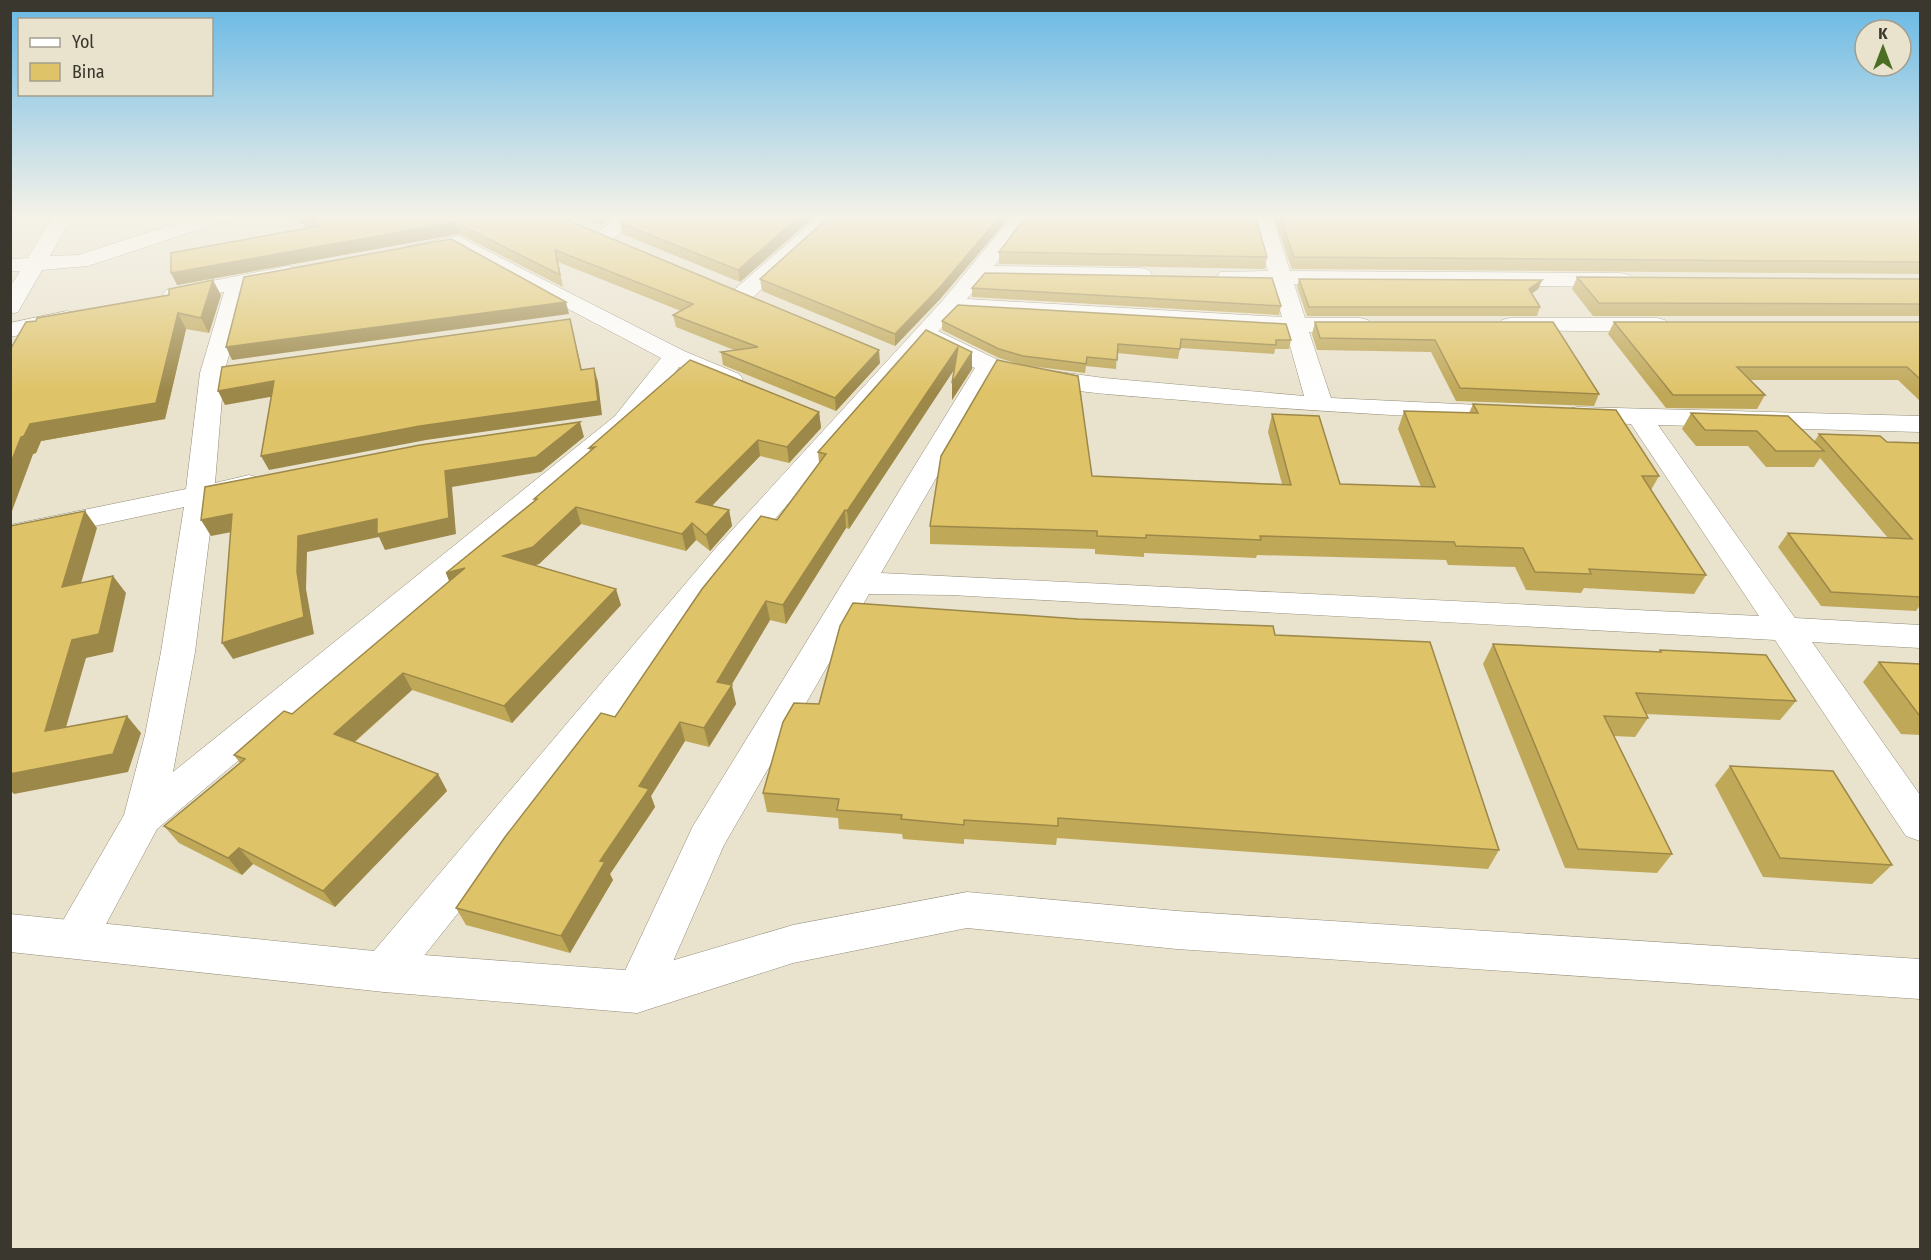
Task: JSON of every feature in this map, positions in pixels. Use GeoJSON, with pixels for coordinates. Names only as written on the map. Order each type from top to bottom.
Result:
{"type":"FeatureCollection","features":[{"type":"Feature","properties":{"kind":"street"},"geometry":{"type":"LineString","coordinates":[[10,307],[29,274]]}},
{"type":"Feature","properties":{"kind":"street"},"geometry":{"type":"LineString","coordinates":[[158,298],[282,274]]}},
{"type":"Feature","properties":{"kind":"street"},"geometry":{"type":"LineString","coordinates":[[520,274],[675,356],[748,386]]}},
{"type":"Feature","properties":{"kind":"street"},"geometry":{"type":"LineString","coordinates":[[742,295],[766,274]]}},
{"type":"Feature","properties":{"kind":"street"},"geometry":{"type":"LineString","coordinates":[[384,972],[724,557],[832,420],[889,355],[923,333],[951,305],[977,274]]}},
{"type":"Feature","properties":{"kind":"street"},"geometry":{"type":"LineString","coordinates":[[1063,274],[1166,276]]}},
{"type":"Feature","properties":{"kind":"street"},"geometry":{"type":"LineString","coordinates":[[1282,274],[1320,405]]}},
{"type":"Feature","properties":{"kind":"street"},"geometry":{"type":"LineString","coordinates":[[1213,277],[1637,280]]}},
{"type":"Feature","properties":{"kind":"street"},"geometry":{"type":"LineString","coordinates":[[76,938],[143,818],[163,735],[176,663],[200,494],[224,371],[238,282]]}},
{"type":"Feature","properties":{"kind":"street"},"geometry":{"type":"LineString","coordinates":[[721,286],[763,304]]}},
{"type":"Feature","properties":{"kind":"street"},"geometry":{"type":"LineString","coordinates":[[951,305],[1295,325],[1378,325]]}},
{"type":"Feature","properties":{"kind":"street"},"geometry":{"type":"LineString","coordinates":[[10,330],[90,313]]}},
{"type":"Feature","properties":{"kind":"street"},"geometry":{"type":"LineString","coordinates":[[560,324],[606,318]]}},
{"type":"Feature","properties":{"kind":"street"},"geometry":{"type":"LineString","coordinates":[[1484,325],[1685,325]]}},
{"type":"Feature","properties":{"kind":"street"},"geometry":{"type":"LineString","coordinates":[[923,333],[989,365],[1020,374],[1104,386],[1320,405],[1640,418],[1784,419],[1920,424]]}},
{"type":"Feature","properties":{"kind":"street"},"geometry":{"type":"LineString","coordinates":[[143,818],[624,422],[675,356]]}},
{"type":"Feature","properties":{"kind":"street"},"geometry":{"type":"LineString","coordinates":[[637,992],[707,838],[989,365]]}},
{"type":"Feature","properties":{"kind":"street"},"geometry":{"type":"LineString","coordinates":[[1640,418],[1782,628],[1920,825]]}},
{"type":"Feature","properties":{"kind":"street"},"geometry":{"type":"LineString","coordinates":[[569,430],[624,422]]}},
{"type":"Feature","properties":{"kind":"street"},"geometry":{"type":"LineString","coordinates":[[10,535],[278,478]]}},
{"type":"Feature","properties":{"kind":"street"},"geometry":{"type":"LineString","coordinates":[[857,583],[951,585],[1920,636]]}},
{"type":"Feature","properties":{"kind":"street"},"geometry":{"type":"LineString","coordinates":[[10,933],[76,938],[384,972],[637,992],[793,944],[885,924],[967,910],[1189,930],[1920,979]]}},
{"type":"Feature","properties":{"kind":"building"},"geometry":{"type":"Polygon","coordinates":[[[261,274],[515,274],[566,302],[226,347],[244,277],[261,274]]]}},
{"type":"Feature","properties":{"kind":"building"},"geometry":{"type":"Polygon","coordinates":[[[616,274],[696,274],[879,350],[835,398],[721,352],[758,347],[673,315],[693,304],[616,274]]]}},
{"type":"Feature","properties":{"kind":"building"},"geometry":{"type":"Polygon","coordinates":[[[766,274],[951,274],[895,334],[760,279],[766,274]]]}},
{"type":"Feature","properties":{"kind":"building"},"geometry":{"type":"Polygon","coordinates":[[[984,274],[1272,278],[1281,306],[972,288],[984,274]]]}},
{"type":"Feature","properties":{"kind":"building"},"geometry":{"type":"Polygon","coordinates":[[[1577,277],[1920,279],[1920,304],[1599,303],[1577,277]]]}},
{"type":"Feature","properties":{"kind":"building"},"geometry":{"type":"Polygon","coordinates":[[[1299,279],[1542,280],[1529,289],[1540,307],[1309,307],[1299,279]]]}},
{"type":"Feature","properties":{"kind":"building"},"geometry":{"type":"Polygon","coordinates":[[[213,280],[201,318],[178,313],[156,403],[30,424],[24,436],[21,437],[10,465],[10,350],[26,322],[36,321],[37,318],[169,295],[169,289],[213,280]]]}},
{"type":"Feature","properties":{"kind":"building"},"geometry":{"type":"Polygon","coordinates":[[[958,305],[1286,324],[1291,340],[1276,340],[1276,345],[1181,339],[1180,349],[1118,344],[1117,360],[1087,357],[1086,364],[1023,356],[999,349],[942,321],[958,305]]]}},
{"type":"Feature","properties":{"kind":"building"},"geometry":{"type":"Polygon","coordinates":[[[570,319],[581,370],[594,368],[598,401],[420,426],[261,456],[274,381],[218,391],[222,367],[570,319]]]}},
{"type":"Feature","properties":{"kind":"building"},"geometry":{"type":"Polygon","coordinates":[[[1315,322],[1553,322],[1599,394],[1460,388],[1435,340],[1320,338],[1315,322]]]}},
{"type":"Feature","properties":{"kind":"building"},"geometry":{"type":"Polygon","coordinates":[[[1614,322],[1920,322],[1920,379],[1907,367],[1737,367],[1765,395],[1673,395],[1614,322]]]}},
{"type":"Feature","properties":{"kind":"building"},"geometry":{"type":"Polygon","coordinates":[[[926,330],[972,352],[952,383],[958,347],[847,511],[845,510],[783,605],[766,601],[717,682],[732,685],[704,728],[680,722],[639,786],[649,789],[600,861],[605,862],[561,936],[456,908],[505,837],[601,713],[615,717],[702,589],[761,516],[777,520],[826,454],[818,452],[926,330]]]}},
{"type":"Feature","properties":{"kind":"building"},"geometry":{"type":"Polygon","coordinates":[[[690,360],[819,412],[787,447],[758,440],[696,502],[729,510],[706,535],[692,523],[682,534],[576,507],[533,547],[503,556],[616,589],[504,706],[403,673],[334,734],[438,774],[323,891],[239,848],[228,858],[164,826],[245,759],[234,755],[284,711],[292,714],[465,568],[446,573],[537,499],[534,499],[690,360]]]}},
{"type":"Feature","properties":{"kind":"building"},"geometry":{"type":"Polygon","coordinates":[[[997,360],[1078,376],[1092,476],[1291,485],[1272,414],[1319,416],[1340,484],[1435,487],[1404,411],[1478,413],[1473,404],[1616,410],[1659,476],[1642,476],[1706,575],[1589,569],[1591,574],[1535,572],[1523,548],[1456,546],[1454,542],[1260,536],[1261,540],[1146,535],[1146,538],[1097,536],[1097,531],[930,526],[941,456],[997,360]]]}},
{"type":"Feature","properties":{"kind":"building"},"geometry":{"type":"Polygon","coordinates":[[[1691,413],[1788,416],[1824,451],[1776,451],[1757,431],[1705,430],[1691,413]]]}},
{"type":"Feature","properties":{"kind":"building"},"geometry":{"type":"Polygon","coordinates":[[[580,422],[536,457],[445,471],[449,518],[377,534],[377,519],[298,536],[297,572],[304,617],[222,643],[232,514],[201,520],[205,487],[420,445],[580,422]]]}},
{"type":"Feature","properties":{"kind":"building"},"geometry":{"type":"Polygon","coordinates":[[[1819,434],[1880,436],[1887,442],[1920,443],[1920,597],[1831,592],[1788,533],[1912,539],[1819,434]]]}},
{"type":"Feature","properties":{"kind":"building"},"geometry":{"type":"Polygon","coordinates":[[[85,511],[62,587],[113,576],[99,634],[72,640],[45,731],[127,716],[113,754],[10,774],[10,526],[85,511]]]}},
{"type":"Feature","properties":{"kind":"building"},"geometry":{"type":"Polygon","coordinates":[[[853,603],[1078,619],[1273,626],[1275,635],[1430,642],[1499,850],[1058,818],[1058,826],[964,820],[964,825],[901,819],[902,815],[837,810],[839,799],[763,793],[783,722],[794,703],[819,704],[840,626],[853,603]]]}},
{"type":"Feature","properties":{"kind":"building"},"geometry":{"type":"Polygon","coordinates":[[[1493,644],[1766,655],[1796,701],[1636,693],[1648,718],[1604,716],[1672,854],[1578,849],[1493,644]]]}},
{"type":"Feature","properties":{"kind":"building"},"geometry":{"type":"Polygon","coordinates":[[[1879,662],[1920,664],[1920,715],[1919,715],[1879,662]]]}},
{"type":"Feature","properties":{"kind":"building"},"geometry":{"type":"Polygon","coordinates":[[[1730,766],[1833,771],[1892,865],[1780,858],[1730,766]]]}}]}
